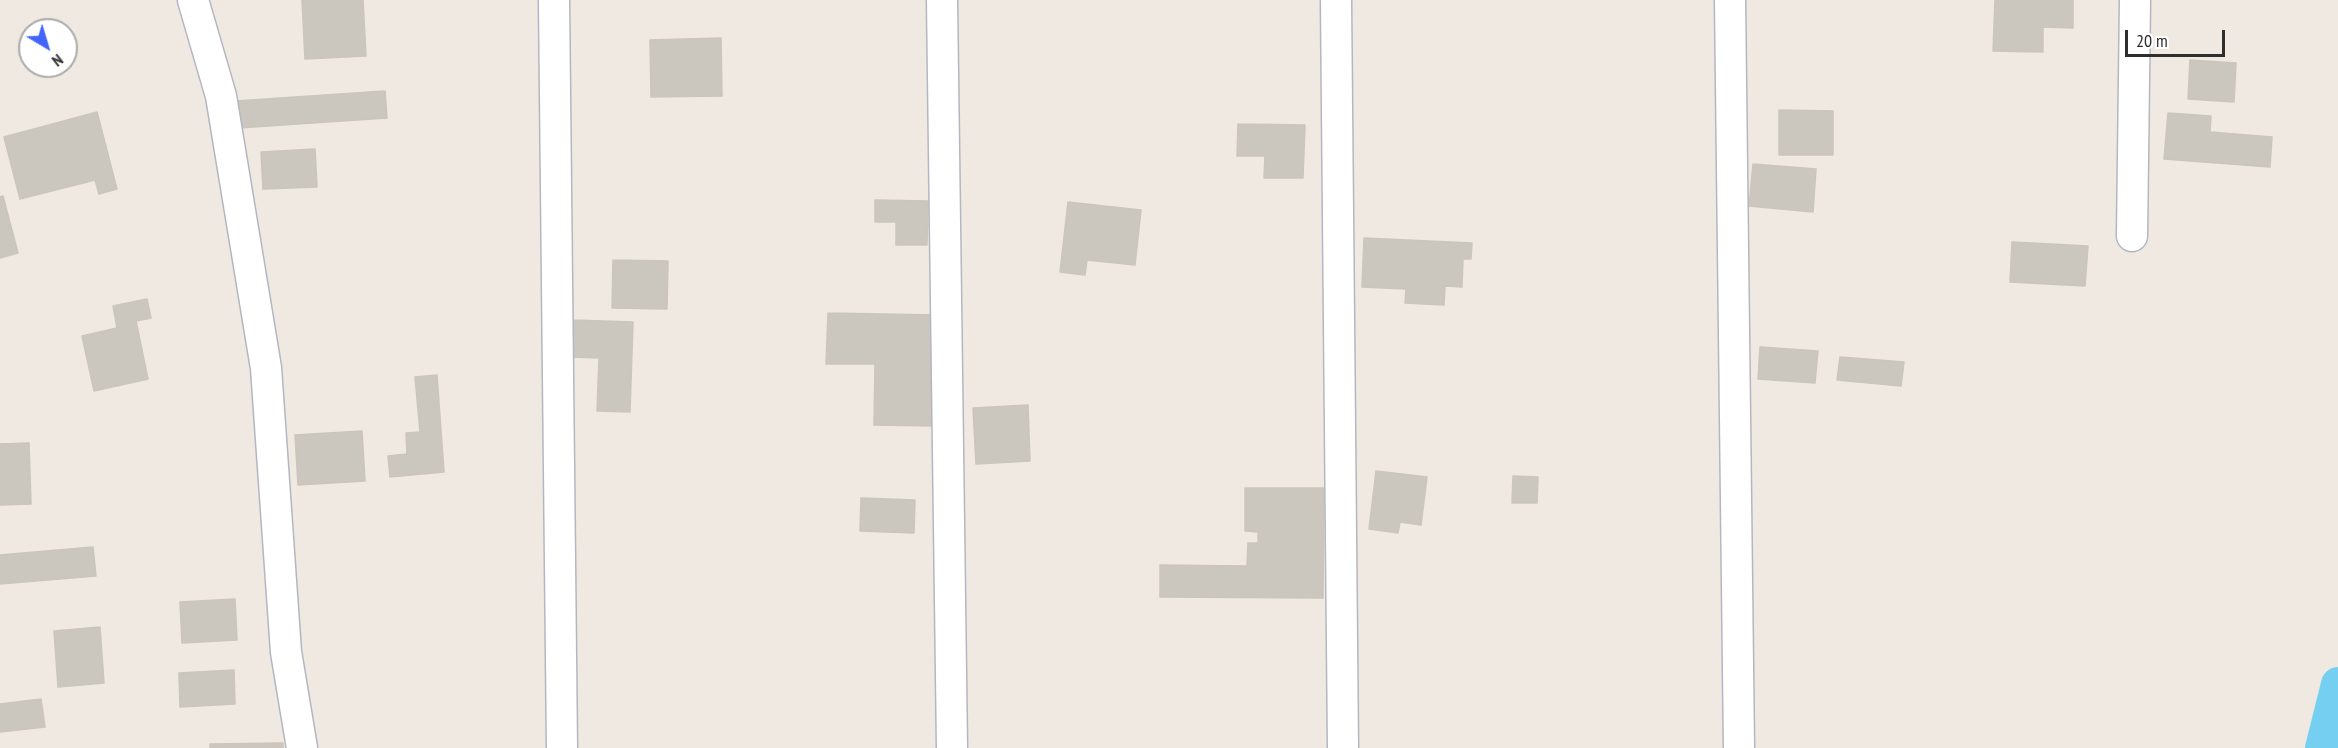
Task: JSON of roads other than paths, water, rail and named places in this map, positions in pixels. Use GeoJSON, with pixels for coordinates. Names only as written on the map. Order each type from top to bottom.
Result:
{"type":"FeatureCollection","features":[{"type":"Feature","properties":{"kind":"street"},"geometry":{"type":"LineString","coordinates":[[193,0],[221,96],[266,368],[286,652],[302,748]]}},
{"type":"Feature","properties":{"kind":"street"},"geometry":{"type":"LineString","coordinates":[[554,0],[562,748]]}},
{"type":"Feature","properties":{"kind":"street"},"geometry":{"type":"LineString","coordinates":[[942,0],[952,748]]}},
{"type":"Feature","properties":{"kind":"street"},"geometry":{"type":"LineString","coordinates":[[1336,0],[1343,748]]}},
{"type":"Feature","properties":{"kind":"street"},"geometry":{"type":"LineString","coordinates":[[1730,0],[1739,748]]}},
{"type":"Feature","properties":{"kind":"street"},"geometry":{"type":"LineString","coordinates":[[2132,236],[2135,0]]}},
{"type":"Feature","properties":{"kind":"waterway"},"geometry":{"type":"LineString","coordinates":[[2322,748],[2338,684]]}}]}
